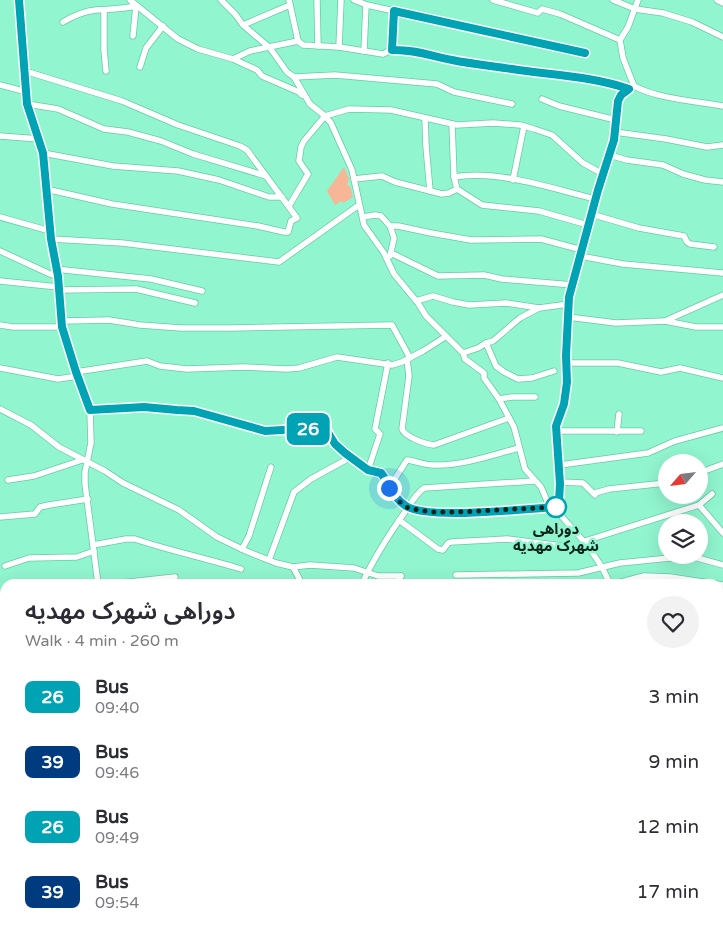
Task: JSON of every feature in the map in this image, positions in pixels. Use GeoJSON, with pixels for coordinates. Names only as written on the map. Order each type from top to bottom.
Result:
{"type":"FeatureCollection","features":[{"type":"Feature","properties":{"kind":"street"},"geometry":{"type":"LineString","coordinates":[[19,0],[27,104],[43,153],[50,231],[55,269],[58,276],[62,324],[90,410],[91,443],[84,461],[85,484],[97,579]]}},
{"type":"Feature","properties":{"kind":"street"},"geometry":{"type":"LineString","coordinates":[[130,0],[178,38],[198,49],[233,59],[257,70],[262,76],[299,92],[331,123],[354,179],[364,225],[384,253],[394,274],[426,316],[463,353],[465,358],[484,373],[484,378],[499,399],[514,428],[525,469],[541,487],[548,503],[556,507],[563,518],[586,543],[608,579]]}},
{"type":"Feature","properties":{"kind":"street"},"geometry":{"type":"LineString","coordinates":[[317,0],[318,46]]}},
{"type":"Feature","properties":{"kind":"street"},"geometry":{"type":"LineString","coordinates":[[339,47],[341,0]]}},
{"type":"Feature","properties":{"kind":"street"},"geometry":{"type":"LineString","coordinates":[[354,0],[366,5],[585,53]]}},
{"type":"Feature","properties":{"kind":"street"},"geometry":{"type":"LineString","coordinates":[[493,0],[538,13],[542,9],[560,14],[620,40]]}},
{"type":"Feature","properties":{"kind":"street"},"geometry":{"type":"LineString","coordinates":[[613,0],[635,9],[662,13],[692,22],[723,37]]}},
{"type":"Feature","properties":{"kind":"street"},"geometry":{"type":"LineString","coordinates":[[631,88],[620,40],[638,0]]}},
{"type":"Feature","properties":{"kind":"street"},"geometry":{"type":"LineString","coordinates":[[717,0],[723,3]]}},
{"type":"Feature","properties":{"kind":"street"},"geometry":{"type":"LineString","coordinates":[[224,1],[243,25],[270,48],[287,72],[294,77],[310,104]]}},
{"type":"Feature","properties":{"kind":"street"},"geometry":{"type":"LineString","coordinates":[[243,25],[290,2],[298,42]]}},
{"type":"Feature","properties":{"kind":"street"},"geometry":{"type":"LineString","coordinates":[[364,51],[366,5]]}},
{"type":"Feature","properties":{"kind":"street"},"geometry":{"type":"LineString","coordinates":[[63,22],[78,14],[95,10],[136,6]]}},
{"type":"Feature","properties":{"kind":"street"},"geometry":{"type":"LineString","coordinates":[[133,36],[136,6]]}},
{"type":"Feature","properties":{"kind":"street"},"geometry":{"type":"LineString","coordinates":[[104,10],[106,71]]}},
{"type":"Feature","properties":{"kind":"street"},"geometry":{"type":"LineString","coordinates":[[392,50],[394,11]]}},
{"type":"Feature","properties":{"kind":"street"},"geometry":{"type":"LineString","coordinates":[[140,67],[146,48],[163,26]]}},
{"type":"Feature","properties":{"kind":"street"},"geometry":{"type":"LineString","coordinates":[[233,59],[250,51],[298,42],[303,45],[339,47],[383,54],[392,50],[424,53],[513,70],[558,74],[658,95],[723,106]]}},
{"type":"Feature","properties":{"kind":"street"},"geometry":{"type":"LineString","coordinates":[[24,71],[122,101],[178,125],[240,146],[247,150],[297,218],[291,221],[288,232],[284,232],[258,226],[112,204],[46,189]]}},
{"type":"Feature","properties":{"kind":"street"},"geometry":{"type":"LineString","coordinates":[[294,77],[335,75],[436,84],[454,92],[512,104]]}},
{"type":"Feature","properties":{"kind":"street"},"geometry":{"type":"LineString","coordinates":[[0,86],[27,92]]}},
{"type":"Feature","properties":{"kind":"street"},"geometry":{"type":"LineString","coordinates":[[556,507],[559,501],[560,465],[556,450],[556,426],[564,404],[567,382],[569,304],[595,199],[609,156],[618,101],[621,95],[631,88]]}},
{"type":"Feature","properties":{"kind":"street"},"geometry":{"type":"LineString","coordinates":[[542,98],[559,106],[616,120]]}},
{"type":"Feature","properties":{"kind":"street"},"geometry":{"type":"LineString","coordinates":[[27,104],[58,109],[104,129],[128,132],[266,176]]}},
{"type":"Feature","properties":{"kind":"street"},"geometry":{"type":"LineString","coordinates":[[289,206],[308,174],[299,161],[301,147],[325,116],[349,109],[391,110],[452,124],[493,123],[524,126],[552,135],[583,162],[603,174]]}},
{"type":"Feature","properties":{"kind":"street"},"geometry":{"type":"LineString","coordinates":[[425,118],[430,191]]}},
{"type":"Feature","properties":{"kind":"street"},"geometry":{"type":"LineString","coordinates":[[452,124],[454,177],[457,189],[482,205],[539,211],[588,225]]}},
{"type":"Feature","properties":{"kind":"street"},"geometry":{"type":"LineString","coordinates":[[513,180],[524,126]]}},
{"type":"Feature","properties":{"kind":"street"},"geometry":{"type":"LineString","coordinates":[[614,132],[707,147],[723,145]]}},
{"type":"Feature","properties":{"kind":"street"},"geometry":{"type":"LineString","coordinates":[[0,136],[38,138]]}},
{"type":"Feature","properties":{"kind":"street"},"geometry":{"type":"LineString","coordinates":[[43,153],[113,166],[178,171],[219,180],[269,197],[282,197]]}},
{"type":"Feature","properties":{"kind":"street"},"geometry":{"type":"LineString","coordinates":[[609,156],[663,164],[683,174],[705,180],[723,182]]}},
{"type":"Feature","properties":{"kind":"street"},"geometry":{"type":"LineString","coordinates":[[454,177],[468,174],[513,180],[595,199]]}},
{"type":"Feature","properties":{"kind":"street"},"geometry":{"type":"LineString","coordinates":[[354,179],[382,176],[395,182],[430,191],[449,193],[457,189]]}},
{"type":"Feature","properties":{"kind":"street"},"geometry":{"type":"LineString","coordinates":[[51,239],[122,243],[279,262],[360,205]]}},
{"type":"Feature","properties":{"kind":"street"},"geometry":{"type":"LineString","coordinates":[[591,214],[639,228],[684,236],[690,244],[714,247]]}},
{"type":"Feature","properties":{"kind":"street"},"geometry":{"type":"LineString","coordinates":[[363,217],[381,216],[390,226],[394,238],[389,264]]}},
{"type":"Feature","properties":{"kind":"street"},"geometry":{"type":"LineString","coordinates":[[0,217],[50,231]]}},
{"type":"Feature","properties":{"kind":"street"},"geometry":{"type":"LineString","coordinates":[[390,226],[471,240],[541,240],[582,250]]}},
{"type":"Feature","properties":{"kind":"street"},"geometry":{"type":"LineString","coordinates":[[0,251],[58,276]]}},
{"type":"Feature","properties":{"kind":"street"},"geometry":{"type":"LineString","coordinates":[[391,253],[438,276],[484,276],[573,285]]}},
{"type":"Feature","properties":{"kind":"street"},"geometry":{"type":"LineString","coordinates":[[580,256],[623,264],[723,273]]}},
{"type":"Feature","properties":{"kind":"street"},"geometry":{"type":"LineString","coordinates":[[55,269],[151,279],[202,291]]}},
{"type":"Feature","properties":{"kind":"street"},"geometry":{"type":"LineString","coordinates":[[0,281],[58,288],[136,289],[195,303]]}},
{"type":"Feature","properties":{"kind":"street"},"geometry":{"type":"LineString","coordinates":[[664,321],[723,295]]}},
{"type":"Feature","properties":{"kind":"street"},"geometry":{"type":"LineString","coordinates":[[416,301],[434,296],[453,302],[470,304],[506,303],[532,305],[539,308]]}},
{"type":"Feature","properties":{"kind":"street"},"geometry":{"type":"LineString","coordinates":[[463,353],[493,341],[520,318],[539,308],[569,304]]}},
{"type":"Feature","properties":{"kind":"street"},"geometry":{"type":"LineString","coordinates":[[568,316],[616,323],[664,321],[696,327],[723,327]]}},
{"type":"Feature","properties":{"kind":"street"},"geometry":{"type":"LineString","coordinates":[[0,325],[13,327],[109,320],[140,325],[173,327],[232,328],[392,325],[408,359],[409,376],[402,428],[404,434],[434,445],[509,418]]}},
{"type":"Feature","properties":{"kind":"street"},"geometry":{"type":"LineString","coordinates":[[0,368],[64,380],[77,374],[147,361],[160,366],[187,369],[243,367],[288,369],[337,358],[395,364],[423,352],[445,337]]}},
{"type":"Feature","properties":{"kind":"street"},"geometry":{"type":"LineString","coordinates":[[486,343],[496,366],[518,379],[532,378],[554,371]]}},
{"type":"Feature","properties":{"kind":"street"},"geometry":{"type":"LineString","coordinates":[[566,363],[618,363],[661,372],[680,368],[723,378]]}},
{"type":"Feature","properties":{"kind":"street"},"geometry":{"type":"LineString","coordinates":[[368,470],[379,437],[379,433],[375,429],[388,364]]}},
{"type":"Feature","properties":{"kind":"street"},"geometry":{"type":"LineString","coordinates":[[484,373],[496,366]]}},
{"type":"Feature","properties":{"kind":"street"},"geometry":{"type":"LineString","coordinates":[[499,399],[535,397]]}},
{"type":"Feature","properties":{"kind":"street"},"geometry":{"type":"LineString","coordinates":[[90,410],[144,407],[194,411],[265,431],[299,429],[327,431],[335,444],[351,457],[368,470],[381,473],[387,481],[389,488],[400,502],[408,508],[440,513],[556,507]]}},
{"type":"Feature","properties":{"kind":"street"},"geometry":{"type":"LineString","coordinates":[[0,409],[30,425],[59,447],[105,471],[123,483],[179,510],[217,537],[242,549],[268,560],[293,567],[310,565],[354,568],[378,576],[401,576],[399,579]]}},
{"type":"Feature","properties":{"kind":"street"},"geometry":{"type":"LineString","coordinates":[[617,432],[619,414]]}},
{"type":"Feature","properties":{"kind":"street"},"geometry":{"type":"LineString","coordinates":[[560,465],[648,453],[675,440],[723,428]]}},
{"type":"Feature","properties":{"kind":"street"},"geometry":{"type":"LineString","coordinates":[[556,431],[642,431]]}},
{"type":"Feature","properties":{"kind":"street"},"geometry":{"type":"LineString","coordinates":[[389,488],[407,460],[420,464],[436,465],[466,461],[520,448]]}},
{"type":"Feature","properties":{"kind":"street"},"geometry":{"type":"LineString","coordinates":[[268,560],[294,492],[311,479],[351,457]]}},
{"type":"Feature","properties":{"kind":"street"},"geometry":{"type":"LineString","coordinates":[[8,480],[34,476],[84,461]]}},
{"type":"Feature","properties":{"kind":"street"},"geometry":{"type":"LineString","coordinates":[[708,470],[723,464]]}},
{"type":"Feature","properties":{"kind":"street"},"geometry":{"type":"LineString","coordinates":[[242,549],[251,530],[271,467]]}},
{"type":"Feature","properties":{"kind":"street"},"geometry":{"type":"LineString","coordinates":[[364,579],[412,500],[424,488],[535,481]]}},
{"type":"Feature","properties":{"kind":"street"},"geometry":{"type":"LineString","coordinates":[[560,482],[583,483],[595,494],[609,489],[658,484]]}},
{"type":"Feature","properties":{"kind":"street"},"geometry":{"type":"LineString","coordinates":[[399,520],[438,549],[443,550],[448,543],[452,542],[507,539],[578,548],[586,543],[698,505],[712,494]]}},
{"type":"Feature","properties":{"kind":"street"},"geometry":{"type":"LineString","coordinates":[[0,516],[35,514],[40,508],[49,505],[88,499]]}},
{"type":"Feature","properties":{"kind":"street"},"geometry":{"type":"LineString","coordinates":[[698,505],[723,533]]}},
{"type":"Feature","properties":{"kind":"street"},"geometry":{"type":"LineString","coordinates":[[5,566],[29,558],[77,557],[94,548],[126,539],[135,539],[180,554],[201,557],[241,568]]}},
{"type":"Feature","properties":{"kind":"street"},"geometry":{"type":"LineString","coordinates":[[456,575],[578,573],[620,563],[680,557],[694,557],[723,565]]}},
{"type":"Feature","properties":{"kind":"street"},"geometry":{"type":"LineString","coordinates":[[293,567],[299,579]]}},
{"type":"Feature","properties":{"kind":"street"},"geometry":{"type":"LineString","coordinates":[[633,579],[644,576],[685,579]]}},
{"type":"Feature","properties":{"kind":"street"},"geometry":{"type":"LineString","coordinates":[[156,579],[175,577]]}},
{"type":"Feature","properties":{"kind":"shaded area"},"geometry":{"type":"Polygon","coordinates":[[[344,167],[349,179],[347,185],[350,186],[353,197],[335,205],[327,191],[344,167]]]}},
{"type":"Feature","properties":{"kind":"bus line","name":"26"},"geometry":{"type":"LineString","coordinates":[[19,0],[27,104],[43,153],[51,239],[55,269],[58,276],[62,327],[90,410],[144,407],[194,411],[265,431],[299,429],[327,431],[335,444],[345,453],[368,470],[381,473],[393,494],[408,508],[440,513],[556,507],[559,501],[560,465],[557,456],[556,426],[564,404],[567,382],[566,356],[569,297],[598,190],[614,140],[618,101],[621,95],[629,89],[558,74],[513,70],[424,53],[392,50],[394,11],[585,53]]}},
{"type":"Feature","properties":{"kind":"place","name":"دوراهی شهرک مهدیه"},"geometry":{"type":"Point","coordinates":[556,507]}},
{"type":"Feature","properties":{"kind":"route"},"geometry":{"type":"LineString","coordinates":[[389,488],[400,502],[408,508],[430,512],[556,507]]}}]}
